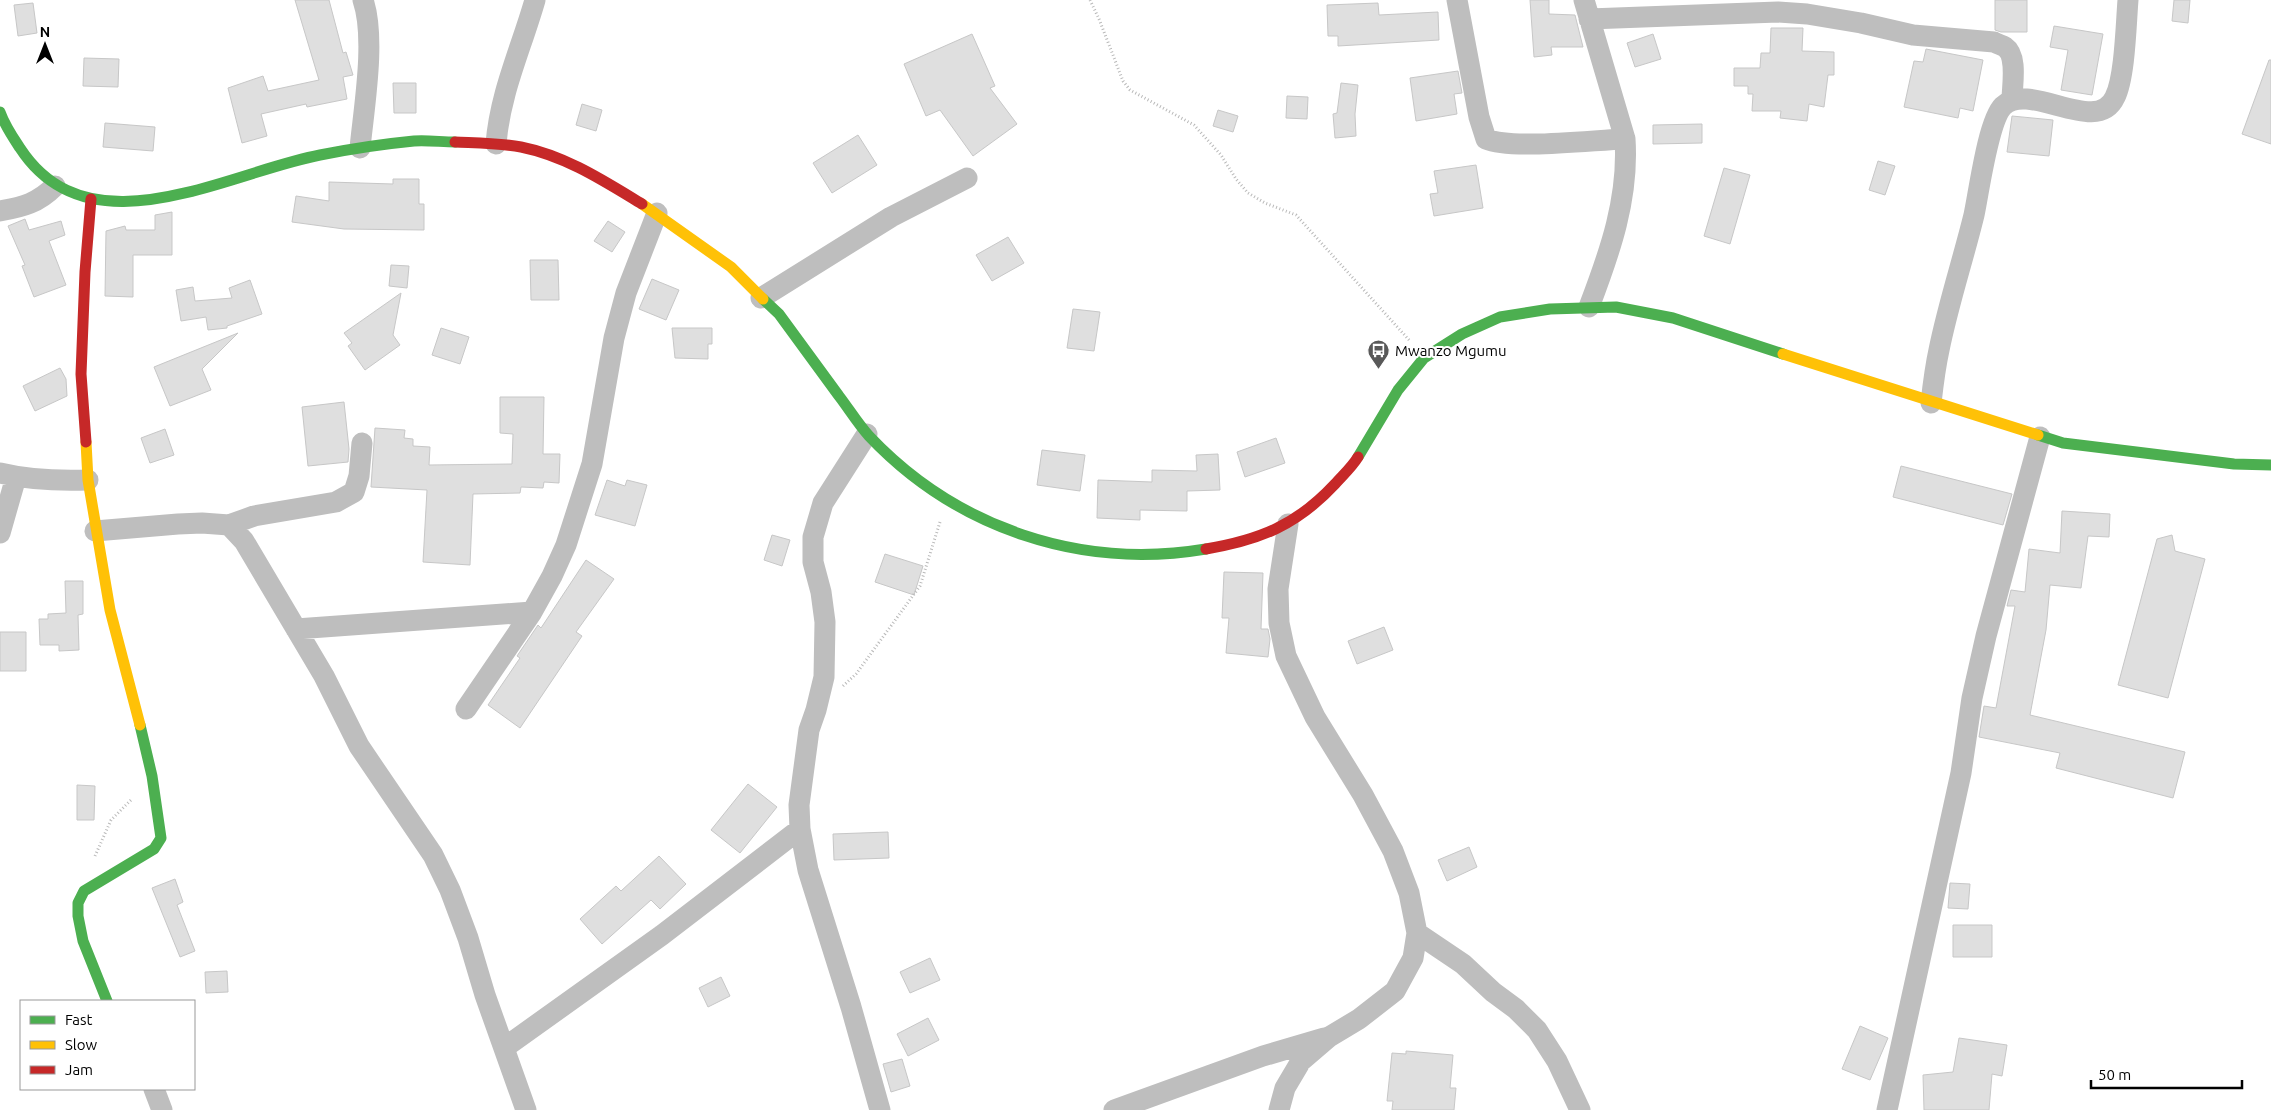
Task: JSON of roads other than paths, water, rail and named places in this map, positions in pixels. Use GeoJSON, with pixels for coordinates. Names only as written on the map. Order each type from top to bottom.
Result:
{"type":"FeatureCollection","features":[{"type":"Feature","properties":{"kind":"street"},"geometry":{"type":"LineString","coordinates":[[360,148],[368,41],[366,7],[363,0]]}},
{"type":"Feature","properties":{"kind":"street"},"geometry":{"type":"LineString","coordinates":[[496,144],[498,115],[505,89],[535,0]]}},
{"type":"Feature","properties":{"kind":"street"},"geometry":{"type":"LineString","coordinates":[[1458,0],[1479,116],[1486,139],[1494,142],[1517,144],[1625,139]]}},
{"type":"Feature","properties":{"kind":"street"},"geometry":{"type":"LineString","coordinates":[[1931,403],[1939,350],[1974,214],[1987,148],[1997,117],[2003,106],[2012,100],[2047,102],[2092,112],[2107,108],[2115,98],[2120,78],[2128,0]]}},
{"type":"Feature","properties":{"kind":"street"},"geometry":{"type":"LineString","coordinates":[[1589,307],[1611,250],[1623,199],[1627,163],[1625,139],[1587,9],[1807,14],[1861,23],[1913,35],[1994,42],[2005,46],[2011,53],[2013,65],[2012,100]]}},
{"type":"Feature","properties":{"kind":"street"},"geometry":{"type":"LineString","coordinates":[[0,112],[4,124],[30,164],[55,186],[77,196],[121,203],[160,199],[319,155],[415,140],[496,144],[543,152],[586,170],[657,213],[731,267],[779,314],[867,434],[901,468],[946,500],[1016,534],[1076,549],[1136,554],[1194,551],[1242,542],[1288,524],[1318,501],[1355,462],[1398,390],[1424,358],[1462,334],[1500,317],[1522,312],[1589,307],[1616,307],[1673,318],[1931,403],[2064,443],[2215,462],[2271,465]]}},
{"type":"Feature","properties":{"kind":"street"},"geometry":{"type":"LineString","coordinates":[[761,298],[891,217],[968,178]]}},
{"type":"Feature","properties":{"kind":"street"},"geometry":{"type":"LineString","coordinates":[[0,211],[26,205],[43,198],[55,186]]}},
{"type":"Feature","properties":{"kind":"street"},"geometry":{"type":"LineString","coordinates":[[91,199],[85,272],[81,374],[88,480],[110,610],[135,702],[152,776],[160,838],[154,850],[92,885],[84,891],[78,903],[82,939],[98,984],[106,1000]]}},
{"type":"Feature","properties":{"kind":"street"},"geometry":{"type":"LineString","coordinates":[[466,709],[532,612],[552,576],[566,544],[592,464],[609,365],[624,302],[657,213]]}},
{"type":"Feature","properties":{"kind":"street"},"geometry":{"type":"LineString","coordinates":[[867,434],[823,503],[813,537],[813,562],[821,592],[825,622],[824,677],[809,730],[799,805],[800,830],[808,870],[851,1007],[880,1110]]}},
{"type":"Feature","properties":{"kind":"street"},"geometry":{"type":"LineString","coordinates":[[1887,1110],[1961,773],[1972,698],[1986,636],[2040,437]]}},
{"type":"Feature","properties":{"kind":"street"},"geometry":{"type":"LineString","coordinates":[[96,531],[202,522],[229,525],[254,516],[336,502],[354,492],[359,476],[362,443]]}},
{"type":"Feature","properties":{"kind":"street"},"geometry":{"type":"LineString","coordinates":[[0,533],[8,475],[64,481],[88,480]]}},
{"type":"Feature","properties":{"kind":"street"},"geometry":{"type":"LineString","coordinates":[[1279,1110],[1285,1088],[1301,1061],[1329,1037],[1359,1019],[1395,991],[1413,958],[1417,933],[1409,892],[1393,852],[1363,796],[1315,717],[1286,656],[1279,623],[1278,589],[1288,524]]}},
{"type":"Feature","properties":{"kind":"street"},"geometry":{"type":"LineString","coordinates":[[229,525],[244,541],[324,676],[359,746],[433,855],[450,890],[468,938],[526,1110]]}},
{"type":"Feature","properties":{"kind":"street"},"geometry":{"type":"LineString","coordinates":[[296,629],[532,612]]}},
{"type":"Feature","properties":{"kind":"street"},"geometry":{"type":"LineString","coordinates":[[504,1048],[662,935],[800,830]]}},
{"type":"Feature","properties":{"kind":"street"},"geometry":{"type":"LineString","coordinates":[[1417,933],[1463,964],[1493,992],[1516,1009],[1537,1030],[1557,1061],[1580,1110]]}},
{"type":"Feature","properties":{"kind":"street"},"geometry":{"type":"LineString","coordinates":[[1114,1110],[1262,1056],[1329,1037]]}},
{"type":"Feature","properties":{"kind":"street"},"geometry":{"type":"LineString","coordinates":[[154,1090],[162,1110]]}},
{"type":"Feature","properties":{"kind":"place","name":"Mwanzo Mgumu"},"geometry":{"type":"Point","coordinates":[1379,369]}}]}
